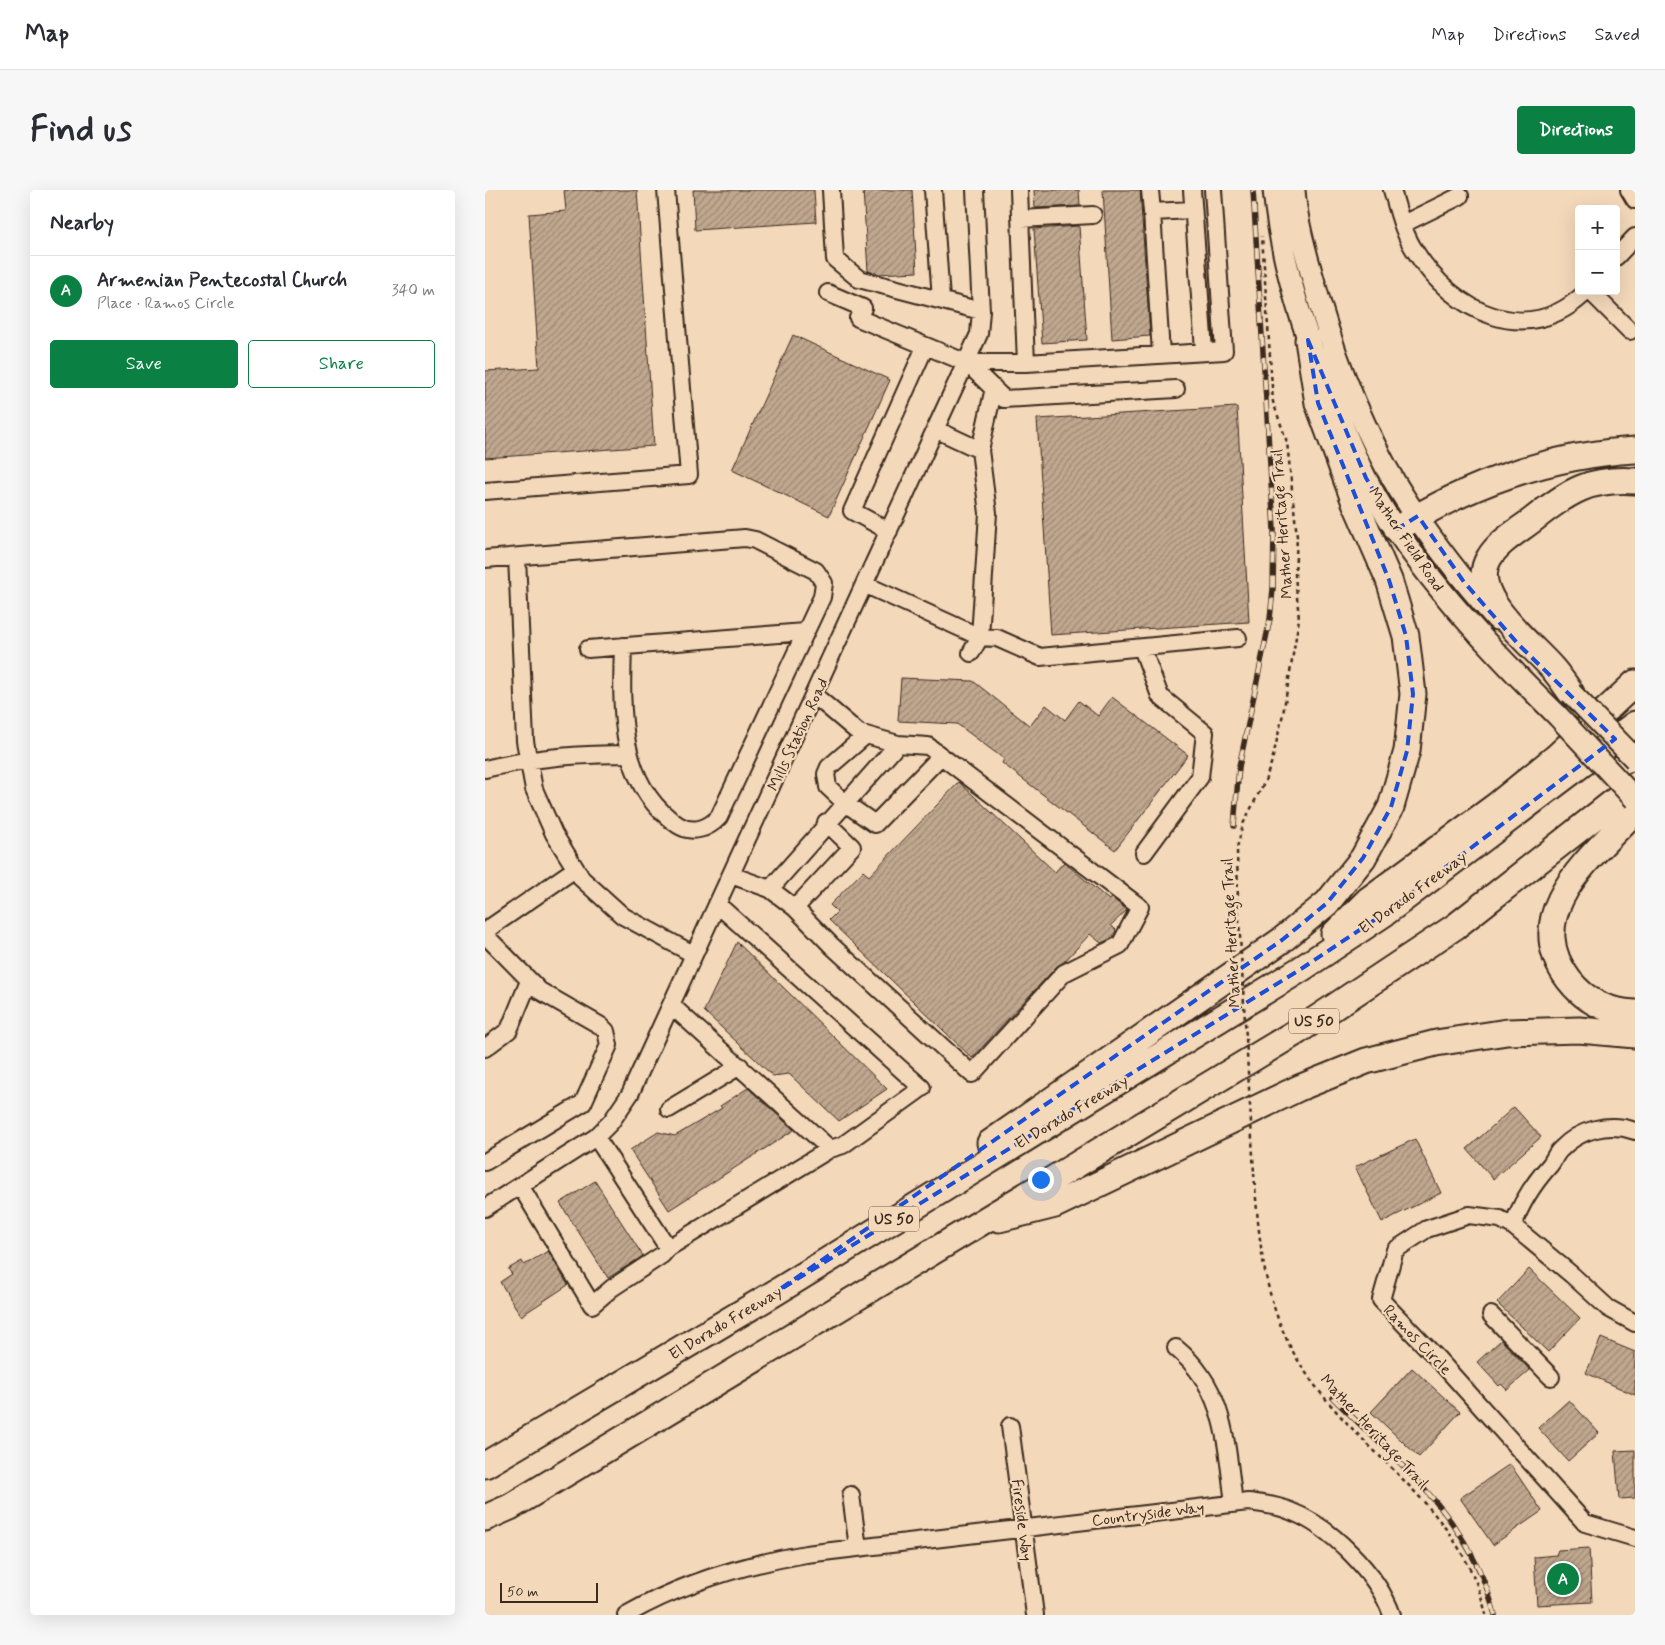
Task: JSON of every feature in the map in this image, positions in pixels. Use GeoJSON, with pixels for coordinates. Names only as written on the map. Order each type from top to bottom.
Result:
{"type":"FeatureCollection","features":[{"type":"Feature","properties":{"kind":"highway"},"geometry":{"type":"LineString","coordinates":[[773,1294],[1282,940],[1327,903],[1363,858],[1391,807],[1407,752],[1413,694],[1406,636],[1389,580],[1354,500],[1318,403],[1308,340]]}},
{"type":"Feature","properties":{"kind":"highway"},"geometry":{"type":"LineString","coordinates":[[1397,530],[1418,516],[1486,482],[1548,463],[1611,452],[1635,450]]}},
{"type":"Feature","properties":{"kind":"highway"},"geometry":{"type":"LineString","coordinates":[[1571,693],[1553,668],[1498,609],[1488,593],[1484,568],[1489,557],[1503,542],[1569,492],[1595,482],[1635,481]]}},
{"type":"Feature","properties":{"kind":"highway"},"geometry":{"type":"LineString","coordinates":[[1301,969],[1368,900],[1497,805],[1556,757],[1635,683]]}},
{"type":"Feature","properties":{"kind":"highway","name":"El Dorado Freeway"},"geometry":{"type":"LineString","coordinates":[[485,1465],[773,1294],[1301,969],[1385,913],[1635,724]]}},
{"type":"Feature","properties":{"kind":"highway","name":"US 50"},"geometry":{"type":"LineString","coordinates":[[485,1518],[510,1507],[972,1226],[1298,1031],[1456,926],[1635,786]]}},
{"type":"Feature","properties":{"kind":"highway"},"geometry":{"type":"LineString","coordinates":[[1635,811],[1566,885],[1554,914],[1552,932],[1559,962],[1575,988],[1600,1006],[1612,1010],[1635,1013]]}},
{"type":"Feature","properties":{"kind":"highway"},"geometry":{"type":"LineString","coordinates":[[972,1226],[1055,1205],[1299,1088],[1366,1061],[1436,1043],[1507,1032],[1579,1030],[1635,1035]]}},
{"type":"Feature","properties":{"kind":"main road","name":"Mather Field Road"},"geometry":{"type":"LineString","coordinates":[[1274,190],[1288,268],[1308,340],[1337,415],[1366,478],[1397,530],[1450,601],[1506,665],[1557,715],[1635,799]]}},
{"type":"Feature","properties":{"kind":"main road","name":"Mather Field Road"},"geometry":{"type":"LineString","coordinates":[[1294,190],[1318,298],[1358,408],[1388,470],[1463,582],[1519,645],[1571,693],[1635,759]]}},
{"type":"Feature","properties":{"kind":"street"},"geometry":{"type":"LineString","coordinates":[[485,491],[689,475],[666,190]]}},
{"type":"Feature","properties":{"kind":"street"},"geometry":{"type":"LineString","coordinates":[[831,190],[835,260],[859,279],[981,311]]}},
{"type":"Feature","properties":{"kind":"street"},"geometry":{"type":"LineString","coordinates":[[933,190],[941,299]]}},
{"type":"Feature","properties":{"kind":"street","name":"Mills Station Road"},"geometry":{"type":"LineString","coordinates":[[485,1208],[521,1187],[596,1137],[611,1122],[630,1094],[693,954],[866,585],[979,334],[981,311],[975,190]]}},
{"type":"Feature","properties":{"kind":"street"},"geometry":{"type":"LineString","coordinates":[[1019,190],[1026,362]]}},
{"type":"Feature","properties":{"kind":"street"},"geometry":{"type":"LineString","coordinates":[[1150,190],[1161,354]]}},
{"type":"Feature","properties":{"kind":"street"},"geometry":{"type":"LineString","coordinates":[[1192,190],[1205,350]]}},
{"type":"Feature","properties":{"kind":"street"},"geometry":{"type":"LineString","coordinates":[[828,293],[863,308],[858,318],[967,363],[1026,362],[1205,350],[1224,351],[1213,190]]}},
{"type":"Feature","properties":{"kind":"street"},"geometry":{"type":"LineString","coordinates":[[1392,190],[1414,250],[1433,276],[1450,292],[1481,312],[1509,322],[1536,320],[1563,310],[1576,303],[1585,295]]}},
{"type":"Feature","properties":{"kind":"street"},"geometry":{"type":"LineString","coordinates":[[1629,190],[1635,200]]}},
{"type":"Feature","properties":{"kind":"street"},"geometry":{"type":"LineString","coordinates":[[1403,224],[1460,196]]}},
{"type":"Feature","properties":{"kind":"street"},"geometry":{"type":"LineString","coordinates":[[1152,212],[1193,210]]}},
{"type":"Feature","properties":{"kind":"street"},"geometry":{"type":"LineString","coordinates":[[1021,219],[1093,215]]}},
{"type":"Feature","properties":{"kind":"street"},"geometry":{"type":"LineString","coordinates":[[1620,253],[1635,237]]}},
{"type":"Feature","properties":{"kind":"street"},"geometry":{"type":"LineString","coordinates":[[1593,295],[1630,331]]}},
{"type":"Feature","properties":{"kind":"street"},"geometry":{"type":"LineString","coordinates":[[889,531],[852,511],[925,347]]}},
{"type":"Feature","properties":{"kind":"street"},"geometry":{"type":"LineString","coordinates":[[967,363],[1004,399],[1176,389]]}},
{"type":"Feature","properties":{"kind":"street"},"geometry":{"type":"LineString","coordinates":[[971,653],[980,637],[988,513],[981,450],[994,388]]}},
{"type":"Feature","properties":{"kind":"street"},"geometry":{"type":"LineString","coordinates":[[937,430],[981,450]]}},
{"type":"Feature","properties":{"kind":"street"},"geometry":{"type":"LineString","coordinates":[[485,559],[745,538],[755,540],[816,571],[824,583],[822,597],[719,817],[713,824],[697,830],[688,829],[664,814],[637,777],[628,754],[622,712],[623,646]]}},
{"type":"Feature","properties":{"kind":"street"},"geometry":{"type":"LineString","coordinates":[[517,556],[525,741],[534,789],[554,834],[575,869],[597,894],[623,916],[693,954]]}},
{"type":"Feature","properties":{"kind":"street"},"geometry":{"type":"LineString","coordinates":[[866,585],[980,637],[997,638],[1040,657],[1238,638]]}},
{"type":"Feature","properties":{"kind":"street"},"geometry":{"type":"LineString","coordinates":[[588,648],[805,632]]}},
{"type":"Feature","properties":{"kind":"street"},"geometry":{"type":"LineString","coordinates":[[1142,648],[1160,696],[1205,733],[1200,778],[1145,853]]}},
{"type":"Feature","properties":{"kind":"street"},"geometry":{"type":"LineString","coordinates":[[731,875],[770,889],[795,908],[832,946],[972,1074],[1064,973],[1120,945],[1140,907],[928,746],[898,744],[859,733],[814,695]]}},
{"type":"Feature","properties":{"kind":"street"},"geometry":{"type":"LineString","coordinates":[[866,735],[829,767],[826,774],[828,787],[845,803],[875,824],[941,756]]}},
{"type":"Feature","properties":{"kind":"street"},"geometry":{"type":"LineString","coordinates":[[770,889],[826,822],[898,744]]}},
{"type":"Feature","properties":{"kind":"street"},"geometry":{"type":"LineString","coordinates":[[485,769],[528,760],[576,754],[628,754]]}},
{"type":"Feature","properties":{"kind":"street"},"geometry":{"type":"LineString","coordinates":[[795,908],[851,847],[826,822]]}},
{"type":"Feature","properties":{"kind":"street"},"geometry":{"type":"LineString","coordinates":[[485,931],[575,869]]}},
{"type":"Feature","properties":{"kind":"street"},"geometry":{"type":"LineString","coordinates":[[521,1187],[592,1304],[668,1248],[830,1149],[843,1145],[922,1088],[717,904]]}},
{"type":"Feature","properties":{"kind":"street"},"geometry":{"type":"LineString","coordinates":[[485,935],[541,991],[601,1026],[606,1031],[609,1045],[583,1103],[485,1162]]}},
{"type":"Feature","properties":{"kind":"street"},"geometry":{"type":"LineString","coordinates":[[485,1048],[509,1030],[529,981]]}},
{"type":"Feature","properties":{"kind":"street"},"geometry":{"type":"LineString","coordinates":[[671,1004],[830,1149]]}},
{"type":"Feature","properties":{"kind":"street"},"geometry":{"type":"LineString","coordinates":[[669,1109],[739,1066]]}},
{"type":"Feature","properties":{"kind":"street"},"geometry":{"type":"LineString","coordinates":[[1513,1226],[1526,1195],[1560,1149],[1578,1136],[1593,1129],[1625,1128],[1635,1131]]}},
{"type":"Feature","properties":{"kind":"street"},"geometry":{"type":"LineString","coordinates":[[596,1137],[668,1248]]}},
{"type":"Feature","properties":{"kind":"street","name":"Ramos Circle"},"geometry":{"type":"LineString","coordinates":[[1635,1323],[1608,1308],[1572,1274],[1513,1226],[1500,1219],[1469,1215],[1427,1229],[1395,1250],[1381,1300],[1437,1358],[1585,1523],[1635,1538]]}},
{"type":"Feature","properties":{"kind":"street"},"geometry":{"type":"LineString","coordinates":[[1491,1316],[1551,1377]]}},
{"type":"Feature","properties":{"kind":"street"},"geometry":{"type":"LineString","coordinates":[[1176,1348],[1202,1374],[1218,1407],[1225,1435],[1234,1503]]}},
{"type":"Feature","properties":{"kind":"street","name":"Fireside Way"},"geometry":{"type":"LineString","coordinates":[[1010,1426],[1035,1615]]}},
{"type":"Feature","properties":{"kind":"street"},"geometry":{"type":"LineString","coordinates":[[851,1495],[858,1548]]}},
{"type":"Feature","properties":{"kind":"street","name":"Countryside Way"},"geometry":{"type":"LineString","coordinates":[[626,1615],[670,1593],[736,1569],[797,1556],[1234,1503],[1255,1503],[1277,1506],[1297,1514],[1317,1526],[1341,1546],[1373,1580],[1382,1593],[1392,1615]]}},
{"type":"Feature","properties":{"kind":"path","name":"Mather Heritage Trail"},"geometry":{"type":"LineString","coordinates":[[1262,233],[1273,402],[1287,442],[1297,537],[1295,575],[1299,619],[1283,714],[1271,761],[1265,781],[1243,824],[1237,848],[1238,903],[1259,1248],[1265,1282],[1278,1321],[1298,1362],[1340,1415],[1425,1501],[1449,1531],[1464,1556],[1485,1615]]}},
{"type":"Feature","properties":{"kind":"highlighted area"},"geometry":{"type":"Polygon","coordinates":[[[1308,340],[1366,478],[1397,529],[1418,516],[1464,582],[1519,645],[1615,739],[1385,913],[1301,969],[773,1294],[1282,940],[1327,903],[1363,858],[1391,807],[1407,751],[1413,694],[1406,636],[1389,580],[1318,403],[1308,340]]]}},
{"type":"Feature","properties":{"kind":"building"},"geometry":{"type":"Polygon","coordinates":[[[564,190],[637,190],[654,446],[485,458],[485,371],[539,368],[529,214],[566,211],[564,190]]]}},
{"type":"Feature","properties":{"kind":"building"},"geometry":{"type":"Polygon","coordinates":[[[693,190],[814,190],[816,222],[695,230],[693,190]]]}},
{"type":"Feature","properties":{"kind":"building"},"geometry":{"type":"Polygon","coordinates":[[[863,190],[912,190],[917,272],[878,274],[868,271],[863,190]]]}},
{"type":"Feature","properties":{"kind":"building"},"geometry":{"type":"Polygon","coordinates":[[[1034,190],[1079,190],[1080,206],[1035,208],[1034,190]]]}},
{"type":"Feature","properties":{"kind":"building"},"geometry":{"type":"Polygon","coordinates":[[[1103,190],[1140,190],[1150,336],[1112,339],[1103,190]]]}},
{"type":"Feature","properties":{"kind":"building"},"geometry":{"type":"Polygon","coordinates":[[[1079,226],[1087,340],[1042,343],[1034,229],[1079,226]]]}},
{"type":"Feature","properties":{"kind":"building"},"geometry":{"type":"Polygon","coordinates":[[[793,335],[890,380],[829,516],[732,470],[793,335]]]}},
{"type":"Feature","properties":{"kind":"building"},"geometry":{"type":"Polygon","coordinates":[[[1237,407],[1249,622],[1051,635],[1037,419],[1237,407]]]}},
{"type":"Feature","properties":{"kind":"building"},"geometry":{"type":"Polygon","coordinates":[[[901,678],[973,681],[1030,726],[1046,705],[1065,720],[1079,701],[1098,716],[1112,697],[1188,755],[1115,850],[1002,763],[1004,759],[957,724],[898,721],[901,678]]]}},
{"type":"Feature","properties":{"kind":"building"},"geometry":{"type":"Polygon","coordinates":[[[959,782],[1055,872],[1064,862],[1109,900],[1112,898],[1127,910],[1111,925],[1116,930],[1113,938],[1101,943],[1090,934],[1064,962],[1057,966],[972,1058],[829,920],[837,912],[830,905],[863,871],[869,876],[959,782]]]}},
{"type":"Feature","properties":{"kind":"building"},"geometry":{"type":"Polygon","coordinates":[[[737,942],[887,1089],[839,1121],[789,1074],[773,1076],[704,1011],[737,942]]]}},
{"type":"Feature","properties":{"kind":"building"},"geometry":{"type":"Polygon","coordinates":[[[748,1088],[794,1130],[669,1210],[630,1150],[658,1132],[675,1136],[722,1108],[720,1106],[748,1088]]]}},
{"type":"Feature","properties":{"kind":"building"},"geometry":{"type":"Polygon","coordinates":[[[1514,1107],[1541,1137],[1493,1179],[1467,1149],[1514,1107]]]}},
{"type":"Feature","properties":{"kind":"building"},"geometry":{"type":"Polygon","coordinates":[[[1415,1139],[1441,1193],[1382,1222],[1355,1167],[1415,1139]]]}},
{"type":"Feature","properties":{"kind":"building"},"geometry":{"type":"Polygon","coordinates":[[[595,1181],[643,1256],[608,1278],[560,1203],[595,1181]]]}},
{"type":"Feature","properties":{"kind":"building"},"geometry":{"type":"Polygon","coordinates":[[[548,1251],[568,1285],[521,1316],[500,1282],[512,1274],[508,1269],[522,1261],[524,1265],[548,1251]]]}},
{"type":"Feature","properties":{"kind":"building"},"geometry":{"type":"Polygon","coordinates":[[[1529,1269],[1580,1318],[1548,1352],[1497,1303],[1529,1269]]]}},
{"type":"Feature","properties":{"kind":"building"},"geometry":{"type":"Polygon","coordinates":[[[1601,1338],[1635,1352],[1635,1395],[1586,1373],[1601,1338]]]}},
{"type":"Feature","properties":{"kind":"building"},"geometry":{"type":"Polygon","coordinates":[[[1501,1340],[1530,1370],[1507,1390],[1501,1384],[1499,1386],[1477,1362],[1501,1340]]]}},
{"type":"Feature","properties":{"kind":"building"},"geometry":{"type":"Polygon","coordinates":[[[1412,1368],[1460,1412],[1419,1457],[1371,1412],[1412,1368]]]}},
{"type":"Feature","properties":{"kind":"building"},"geometry":{"type":"Polygon","coordinates":[[[1569,1400],[1599,1433],[1568,1461],[1538,1428],[1569,1400]]]}},
{"type":"Feature","properties":{"kind":"building"},"geometry":{"type":"Polygon","coordinates":[[[1635,1450],[1635,1498],[1619,1499],[1615,1451],[1635,1450]]]}},
{"type":"Feature","properties":{"kind":"building"},"geometry":{"type":"Polygon","coordinates":[[[1510,1464],[1542,1511],[1493,1545],[1460,1498],[1510,1464]]]}},
{"type":"Feature","properties":{"kind":"building"},"geometry":{"type":"Polygon","coordinates":[[[1589,1548],[1592,1602],[1537,1605],[1534,1557],[1556,1555],[1558,1550],[1589,1548]]]}},
{"type":"Feature","properties":{"kind":"railway"},"geometry":{"type":"LineString","coordinates":[[1234,826],[1239,767],[1270,619],[1273,589],[1274,530],[1253,190]]}},
{"type":"Feature","properties":{"kind":"railway"},"geometry":{"type":"LineString","coordinates":[[1333,1398],[1408,1471],[1451,1521],[1469,1549],[1484,1580],[1495,1615]]}},
{"type":"Feature","properties":{"kind":"place","name":"Armenian Pentecostal Church"},"geometry":{"type":"Point","coordinates":[1563,1579]}}]}
